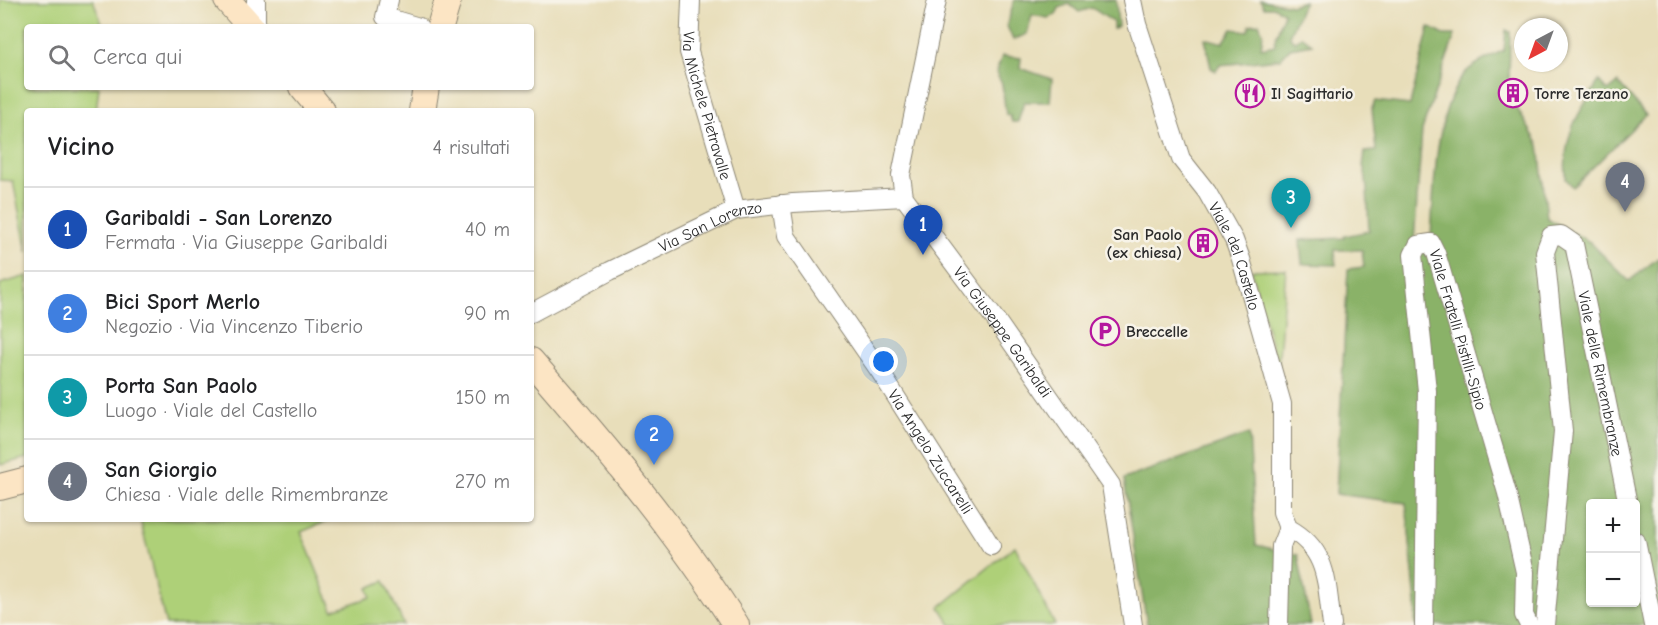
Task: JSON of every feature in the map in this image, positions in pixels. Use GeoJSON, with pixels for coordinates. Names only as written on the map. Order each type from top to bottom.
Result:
{"type":"FeatureCollection","features":[{"type":"Feature","properties":{"kind":"main road"},"geometry":{"type":"LineString","coordinates":[[227,0],[248,24]]}},
{"type":"Feature","properties":{"kind":"main road"},"geometry":{"type":"LineString","coordinates":[[441,24],[448,0]]}},
{"type":"Feature","properties":{"kind":"main road"},"geometry":{"type":"LineString","coordinates":[[304,90],[320,108]]}},
{"type":"Feature","properties":{"kind":"main road"},"geometry":{"type":"LineString","coordinates":[[534,364],[601,442],[704,576],[736,625]]}},
{"type":"Feature","properties":{"kind":"main road"},"geometry":{"type":"LineString","coordinates":[[0,487],[24,481]]}},
{"type":"Feature","properties":{"kind":"street"},"geometry":{"type":"LineString","coordinates":[[256,0],[256,24]]}},
{"type":"Feature","properties":{"kind":"street"},"geometry":{"type":"LineString","coordinates":[[389,0],[385,17],[409,24]]}},
{"type":"Feature","properties":{"kind":"street","name":"Via Michele Pietravalle"},"geometry":{"type":"LineString","coordinates":[[691,0],[689,52],[736,210]]}},
{"type":"Feature","properties":{"kind":"street"},"geometry":{"type":"LineString","coordinates":[[904,197],[901,175],[937,0]]}},
{"type":"Feature","properties":{"kind":"street","name":"Viale del Castello"},"geometry":{"type":"LineString","coordinates":[[1132,0],[1137,24],[1180,159],[1206,192],[1234,240],[1241,259],[1282,404],[1282,512],[1288,528]]}},
{"type":"Feature","properties":{"kind":"street","name":"Via San Lorenzo"},"geometry":{"type":"LineString","coordinates":[[534,311],[610,271],[736,210],[781,204],[904,197]]}},
{"type":"Feature","properties":{"kind":"street","name":"Via Giuseppe Garibaldi"},"geometry":{"type":"LineString","coordinates":[[904,197],[999,323],[1111,485],[1133,625]]}},
{"type":"Feature","properties":{"kind":"street","name":"Via Angelo Zuccarelli"},"geometry":{"type":"LineString","coordinates":[[781,204],[786,236],[879,370],[991,546]]}},
{"type":"Feature","properties":{"kind":"street","name":"Viale delle Rimembranze"},"geometry":{"type":"LineString","coordinates":[[1545,625],[1563,431],[1545,252],[1551,236],[1561,235],[1574,244],[1627,499]]}},
{"type":"Feature","properties":{"kind":"street","name":"Viale Fratelli Pistilli-Sipio"},"geometry":{"type":"LineString","coordinates":[[1424,625],[1427,391],[1413,255],[1418,245],[1423,243],[1431,243],[1436,253],[1507,492],[1526,572],[1524,615],[1530,625]]}},
{"type":"Feature","properties":{"kind":"street"},"geometry":{"type":"LineString","coordinates":[[1278,625],[1281,546],[1288,528],[1306,538],[1323,562],[1332,625]]}},
{"type":"Feature","properties":{"kind":"street"},"geometry":{"type":"LineString","coordinates":[[1638,553],[1653,625]]}},
{"type":"Feature","properties":{"kind":"green space"},"geometry":{"type":"Polygon","coordinates":[[[0,0],[93,0],[102,24],[24,24],[24,90],[99,90],[96,108],[24,108],[24,237],[13,181],[0,180],[0,0]]]}},
{"type":"Feature","properties":{"kind":"green space"},"geometry":{"type":"Polygon","coordinates":[[[1014,0],[1116,0],[1118,26],[1113,29],[1113,22],[1092,8],[1079,12],[1069,4],[1059,8],[1056,15],[1048,18],[1032,15],[1027,34],[1013,40],[1007,26],[1014,0]]]}},
{"type":"Feature","properties":{"kind":"green space"},"geometry":{"type":"Polygon","coordinates":[[[1260,0],[1292,5],[1304,1],[1289,36],[1295,42],[1301,36],[1312,44],[1290,48],[1280,59],[1220,65],[1216,71],[1211,68],[1205,38],[1223,43],[1232,29],[1248,31],[1250,25],[1259,23],[1263,33],[1261,48],[1275,45],[1284,13],[1275,7],[1264,7],[1260,0]]]}},
{"type":"Feature","properties":{"kind":"green space"},"geometry":{"type":"Polygon","coordinates":[[[1429,27],[1444,35],[1455,35],[1422,130],[1414,242],[1431,237],[1437,155],[1445,113],[1465,73],[1504,50],[1506,30],[1510,32],[1509,82],[1502,93],[1506,101],[1515,105],[1539,145],[1547,218],[1590,242],[1629,281],[1658,258],[1658,625],[1415,625],[1416,603],[1406,503],[1336,494],[1348,269],[1364,267],[1362,250],[1335,250],[1336,265],[1302,264],[1300,240],[1344,238],[1344,236],[1369,231],[1367,187],[1363,166],[1365,152],[1376,151],[1372,108],[1375,101],[1410,105],[1429,27]]]}},
{"type":"Feature","properties":{"kind":"green space"},"geometry":{"type":"Polygon","coordinates":[[[1002,56],[1021,58],[1020,68],[1052,79],[1050,102],[1024,102],[1018,122],[1012,122],[1010,116],[1006,115],[1002,84],[996,73],[1002,56]]]}},
{"type":"Feature","properties":{"kind":"green space"},"geometry":{"type":"Polygon","coordinates":[[[1599,81],[1608,91],[1618,83],[1646,115],[1573,187],[1566,179],[1566,150],[1578,116],[1599,81]]]}},
{"type":"Feature","properties":{"kind":"green space"},"geometry":{"type":"Polygon","coordinates":[[[1286,269],[1278,368],[1251,270],[1286,269]]]}},
{"type":"Feature","properties":{"kind":"green space"},"geometry":{"type":"Polygon","coordinates":[[[24,277],[24,459],[0,465],[0,284],[24,277]]]}},
{"type":"Feature","properties":{"kind":"green space"},"geometry":{"type":"Polygon","coordinates":[[[1249,434],[1256,545],[1298,555],[1311,625],[1147,625],[1124,479],[1249,434]]]}},
{"type":"Feature","properties":{"kind":"green space"},"geometry":{"type":"Polygon","coordinates":[[[141,522],[325,522],[301,532],[333,610],[371,597],[368,588],[384,581],[404,625],[166,625],[141,522]]]}},
{"type":"Feature","properties":{"kind":"green space"},"geometry":{"type":"Polygon","coordinates":[[[1015,546],[1055,625],[951,625],[940,607],[1015,546]]]}},
{"type":"Feature","properties":{"kind":"place","name":"Il Sagittario"},"geometry":{"type":"Point","coordinates":[1250,93]}},
{"type":"Feature","properties":{"kind":"place","name":"Torre Terzano"},"geometry":{"type":"Point","coordinates":[1513,93]}},
{"type":"Feature","properties":{"kind":"place","name":"San Giorgio"},"geometry":{"type":"Point","coordinates":[1625,212]}},
{"type":"Feature","properties":{"kind":"place","name":"Porta San Paolo"},"geometry":{"type":"Point","coordinates":[1291,228]}},
{"type":"Feature","properties":{"kind":"place","name":"San Paolo (ex chiesa)"},"geometry":{"type":"Point","coordinates":[1203,243]}},
{"type":"Feature","properties":{"kind":"place","name":"Garibaldi - San Lorenzo"},"geometry":{"type":"Point","coordinates":[923,255]}},
{"type":"Feature","properties":{"kind":"place","name":"Breccelle"},"geometry":{"type":"Point","coordinates":[1105,331]}},
{"type":"Feature","properties":{"kind":"place","name":"Bici Sport Merlo"},"geometry":{"type":"Point","coordinates":[654,465]}}]}
